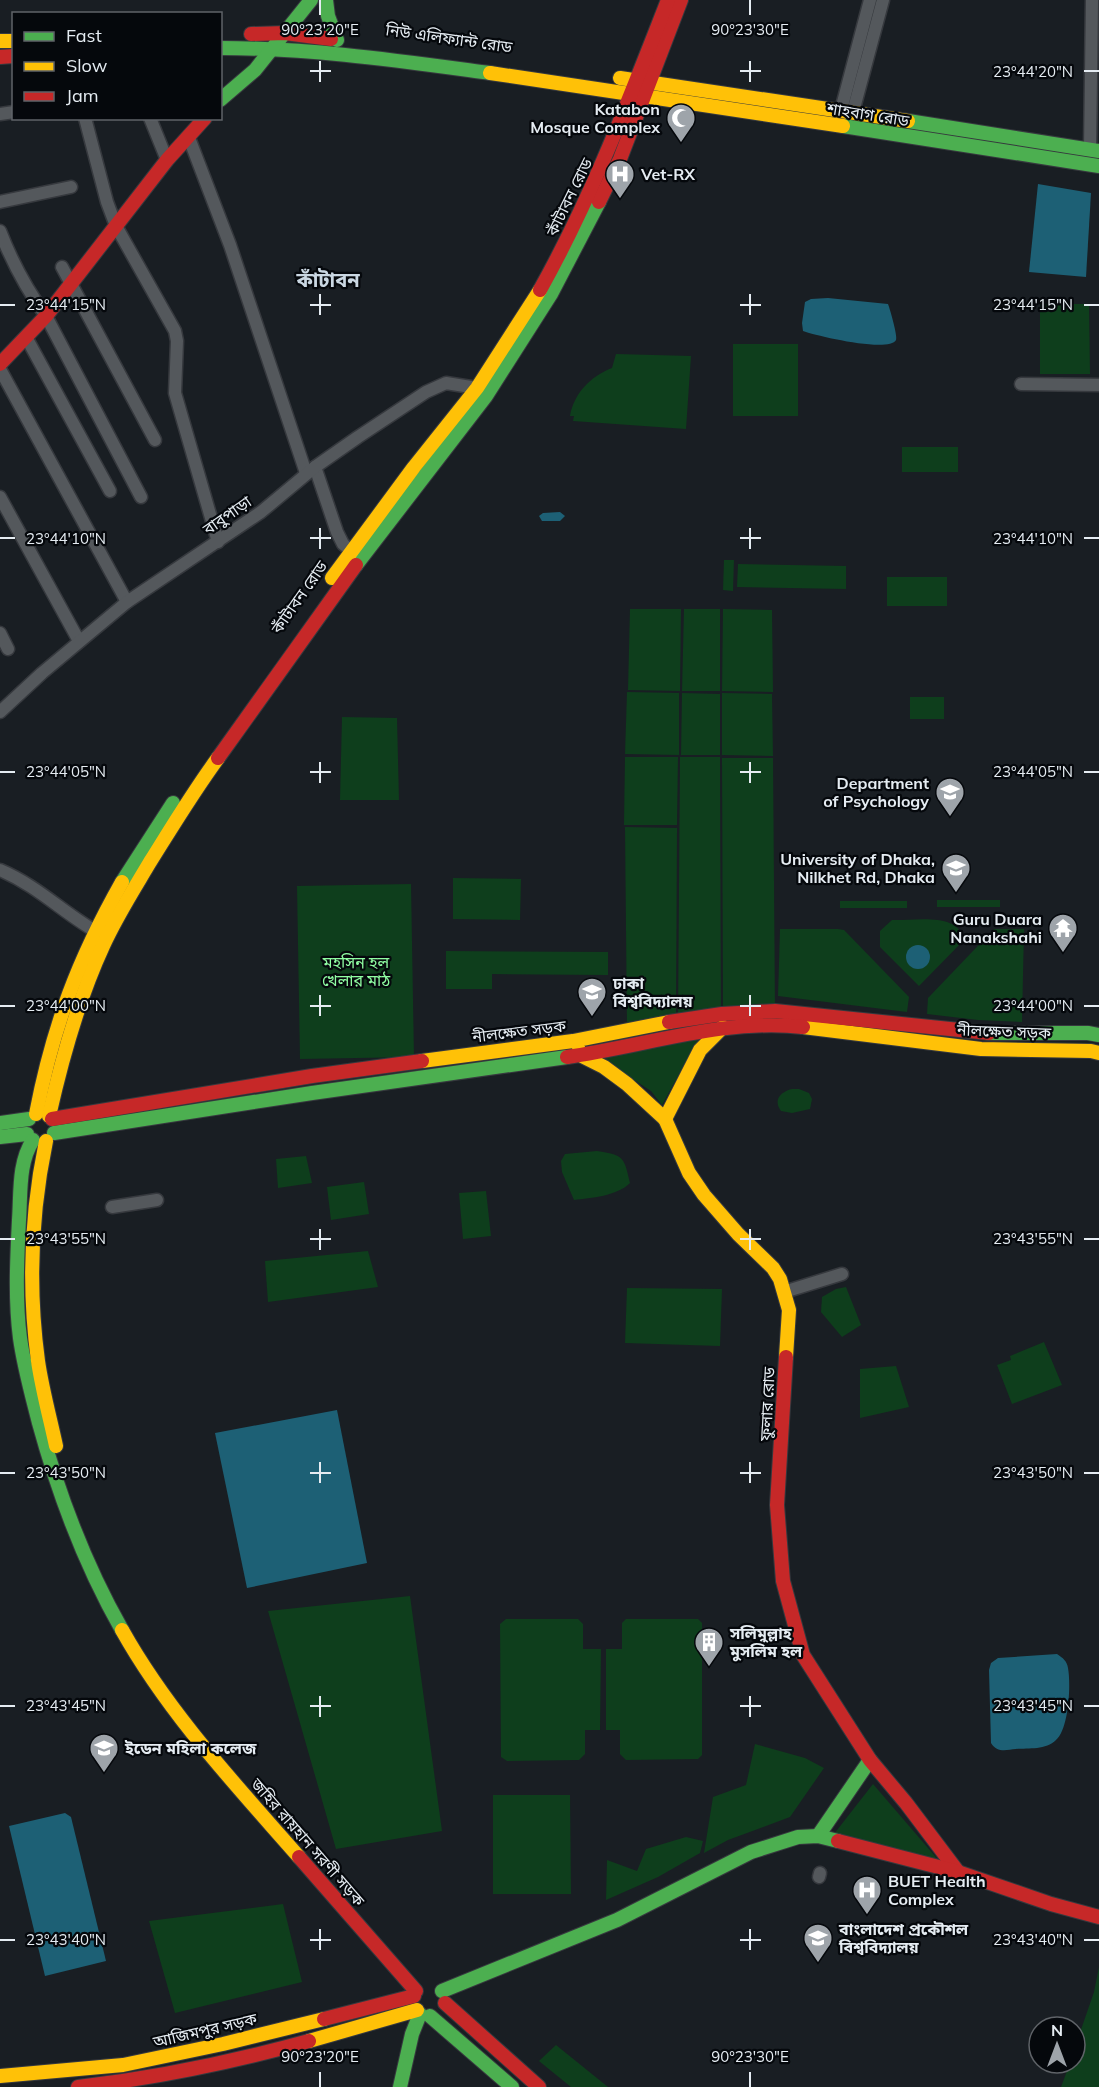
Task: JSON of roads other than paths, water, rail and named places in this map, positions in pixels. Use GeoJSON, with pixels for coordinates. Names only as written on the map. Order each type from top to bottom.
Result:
{"type":"FeatureCollection","features":[{"type":"Feature","properties":{"kind":"main road"},"geometry":{"type":"LineString","coordinates":[[222,99],[255,70],[311,0]]}},
{"type":"Feature","properties":{"kind":"main road"},"geometry":{"type":"LineString","coordinates":[[326,0],[328,16],[347,41]]}},
{"type":"Feature","properties":{"kind":"main road"},"geometry":{"type":"LineString","coordinates":[[640,89],[668,0]]}},
{"type":"Feature","properties":{"kind":"main road"},"geometry":{"type":"LineString","coordinates":[[640,89],[681,0]]}},
{"type":"Feature","properties":{"kind":"main road","name":"নিউ এলিফ্যান্ট রোড"},"geometry":{"type":"LineString","coordinates":[[239,34],[285,33],[347,41],[640,89]]}},
{"type":"Feature","properties":{"kind":"main road","name":"নিউ এলিফ্যান্ট রোড"},"geometry":{"type":"LineString","coordinates":[[222,48],[274,48],[345,54],[532,78],[640,89]]}},
{"type":"Feature","properties":{"kind":"main road","name":"শাহবাগ রোড"},"geometry":{"type":"LineString","coordinates":[[640,89],[847,111],[1094,150]]}},
{"type":"Feature","properties":{"kind":"main road","name":"শাহবাগ রোড"},"geometry":{"type":"LineString","coordinates":[[640,89],[1099,166]]}},
{"type":"Feature","properties":{"kind":"main road","name":"কাঁটাবন রোড"},"geometry":{"type":"LineString","coordinates":[[41,1127],[46,1064],[74,974],[94,931],[135,857],[187,792],[356,555],[481,392],[551,270],[640,89]]}},
{"type":"Feature","properties":{"kind":"main road"},"geometry":{"type":"LineString","coordinates":[[0,364],[46,316],[167,160],[203,120]]}},
{"type":"Feature","properties":{"kind":"main road","name":"কাঁটাবন রোড"},"geometry":{"type":"LineString","coordinates":[[41,1127],[63,1054],[95,963],[187,792]]}},
{"type":"Feature","properties":{"kind":"main road","name":"নীলক্ষেত সড়ক"},"geometry":{"type":"LineString","coordinates":[[41,1127],[312,1093],[580,1054],[775,1011],[985,1033],[1088,1033],[1099,1035]]}},
{"type":"Feature","properties":{"kind":"main road","name":"নীলক্ষেত সড়ক"},"geometry":{"type":"LineString","coordinates":[[0,1137],[41,1127],[312,1076],[578,1040],[677,1020],[775,1024],[981,1049],[1099,1053]]}},
{"type":"Feature","properties":{"kind":"main road"},"geometry":{"type":"LineString","coordinates":[[665,1119],[700,1050],[722,1021]]}},
{"type":"Feature","properties":{"kind":"main road"},"geometry":{"type":"LineString","coordinates":[[917,1026],[917,1042]]}},
{"type":"Feature","properties":{"kind":"main road"},"geometry":{"type":"LineString","coordinates":[[578,1040],[580,1054]]}},
{"type":"Feature","properties":{"kind":"main road","name":"ফুলার রোড"},"geometry":{"type":"LineString","coordinates":[[580,1054],[604,1067],[627,1084],[665,1119],[685,1164],[704,1195],[738,1234],[773,1268],[780,1279],[789,1310],[777,1505],[783,1581],[803,1655],[870,1760],[958,1872]]}},
{"type":"Feature","properties":{"kind":"main road"},"geometry":{"type":"LineString","coordinates":[[0,1123],[41,1127],[32,1264],[33,1317],[38,1362],[62,1470],[94,1556],[126,1621],[173,1696],[221,1758],[337,1885],[418,1991]]}},
{"type":"Feature","properties":{"kind":"main road"},"geometry":{"type":"LineString","coordinates":[[818,1836],[870,1760]]}},
{"type":"Feature","properties":{"kind":"main road"},"geometry":{"type":"LineString","coordinates":[[443,1997],[617,1920],[751,1852],[798,1837],[818,1836],[958,1872],[1099,1917]]}},
{"type":"Feature","properties":{"kind":"main road"},"geometry":{"type":"LineString","coordinates":[[512,2087],[422,2013],[413,2001],[418,1991],[435,1986],[443,1997],[539,2087]]}},
{"type":"Feature","properties":{"kind":"main road","name":"আজিমপুর সড়ক"},"geometry":{"type":"LineString","coordinates":[[0,2076],[123,2065],[223,2044],[418,1991]]}},
{"type":"Feature","properties":{"kind":"main road"},"geometry":{"type":"LineString","coordinates":[[422,2013],[440,2012],[443,1997]]}},
{"type":"Feature","properties":{"kind":"main road"},"geometry":{"type":"LineString","coordinates":[[400,2087],[412,2034],[422,2013]]}},
{"type":"Feature","properties":{"kind":"main road","name":"আজিমপুর সড়ক"},"geometry":{"type":"LineString","coordinates":[[78,2087],[127,2085],[422,2013]]}},
{"type":"Feature","properties":{"kind":"street"},"geometry":{"type":"LineString","coordinates":[[847,111],[870,0]]}},
{"type":"Feature","properties":{"kind":"street"},"geometry":{"type":"LineString","coordinates":[[847,111],[883,0]]}},
{"type":"Feature","properties":{"kind":"street"},"geometry":{"type":"LineString","coordinates":[[1092,0],[1094,150]]}},
{"type":"Feature","properties":{"kind":"street"},"geometry":{"type":"LineString","coordinates":[[86,120],[107,202],[116,226],[175,331],[177,341],[175,393],[218,542]]}},
{"type":"Feature","properties":{"kind":"street"},"geometry":{"type":"LineString","coordinates":[[151,120],[167,160]]}},
{"type":"Feature","properties":{"kind":"street"},"geometry":{"type":"LineString","coordinates":[[189,138],[230,245],[310,470],[343,544],[356,555]]}},
{"type":"Feature","properties":{"kind":"street"},"geometry":{"type":"LineString","coordinates":[[0,202],[71,187]]}},
{"type":"Feature","properties":{"kind":"street"},"geometry":{"type":"LineString","coordinates":[[0,231],[12,261],[46,316],[141,497]]}},
{"type":"Feature","properties":{"kind":"street"},"geometry":{"type":"LineString","coordinates":[[62,267],[70,286],[155,440]]}},
{"type":"Feature","properties":{"kind":"street"},"geometry":{"type":"LineString","coordinates":[[26,337],[110,491]]}},
{"type":"Feature","properties":{"kind":"street"},"geometry":{"type":"LineString","coordinates":[[0,369],[127,602]]}},
{"type":"Feature","properties":{"kind":"street","name":"বাবুপাড়া"},"geometry":{"type":"LineString","coordinates":[[0,712],[79,641],[127,602],[261,512],[310,470],[426,392],[449,382],[481,392]]}},
{"type":"Feature","properties":{"kind":"street"},"geometry":{"type":"LineString","coordinates":[[1021,384],[1099,385]]}},
{"type":"Feature","properties":{"kind":"street"},"geometry":{"type":"LineString","coordinates":[[0,497],[79,641]]}},
{"type":"Feature","properties":{"kind":"street"},"geometry":{"type":"LineString","coordinates":[[0,633],[8,649]]}},
{"type":"Feature","properties":{"kind":"street"},"geometry":{"type":"LineString","coordinates":[[0,870],[32,886],[56,902],[79,922],[107,938]]}},
{"type":"Feature","properties":{"kind":"street"},"geometry":{"type":"LineString","coordinates":[[112,1207],[157,1200]]}},
{"type":"Feature","properties":{"kind":"street"},"geometry":{"type":"LineString","coordinates":[[784,1292],[842,1274]]}},
{"type":"Feature","properties":{"kind":"street"},"geometry":{"type":"LineString","coordinates":[[123,2065],[127,2085]]}},
{"type":"Feature","properties":{"kind":"water"},"geometry":{"type":"Polygon","coordinates":[[[1038,184],[1091,193],[1086,277],[1029,272],[1038,184]]]}},
{"type":"Feature","properties":{"kind":"water"},"geometry":{"type":"Polygon","coordinates":[[[828,298],[888,304],[896,340],[891,344],[867,344],[803,331],[805,302],[811,299],[828,298]]]}},
{"type":"Feature","properties":{"kind":"water"},"geometry":{"type":"Polygon","coordinates":[[[560,512],[565,516],[560,521],[542,521],[539,516],[543,513],[560,512]]]}},
{"type":"Feature","properties":{"kind":"water"},"geometry":{"type":"Polygon","coordinates":[[[918,945],[927,948],[930,957],[927,966],[918,969],[909,966],[906,957],[909,948],[918,945]]]}},
{"type":"Feature","properties":{"kind":"water"},"geometry":{"type":"Polygon","coordinates":[[[337,1410],[367,1563],[247,1588],[215,1433],[337,1410]]]}},
{"type":"Feature","properties":{"kind":"water"},"geometry":{"type":"Polygon","coordinates":[[[1057,1654],[1066,1662],[1069,1675],[1068,1706],[1060,1734],[1052,1743],[1042,1747],[999,1750],[991,1743],[989,1670],[991,1663],[998,1658],[1057,1654]]]}},
{"type":"Feature","properties":{"kind":"water"},"geometry":{"type":"Polygon","coordinates":[[[65,1813],[71,1817],[106,1961],[45,1976],[9,1826],[65,1813]]]}},
{"type":"Feature","properties":{"kind":"place","name":"Katabon Mosque Complex"},"geometry":{"type":"Point","coordinates":[681,144]}},
{"type":"Feature","properties":{"kind":"place","name":"Vet-RX"},"geometry":{"type":"Point","coordinates":[620,200]}},
{"type":"Feature","properties":{"kind":"place","name":"Department of Psychology"},"geometry":{"type":"Point","coordinates":[950,818]}},
{"type":"Feature","properties":{"kind":"place","name":"University of Dhaka, Nilkhet Rd, Dhaka"},"geometry":{"type":"Point","coordinates":[956,894]}},
{"type":"Feature","properties":{"kind":"place","name":"Guru Duara Nanakshahi"},"geometry":{"type":"Point","coordinates":[1063,954]}},
{"type":"Feature","properties":{"kind":"place","name":"ঢাকা বিশ্ববিদ্যালয়"},"geometry":{"type":"Point","coordinates":[592,1018]}},
{"type":"Feature","properties":{"kind":"place","name":"সলিমুল্লাহ মুসলিম হল"},"geometry":{"type":"Point","coordinates":[709,1668]}},
{"type":"Feature","properties":{"kind":"place","name":"ইডেন মহিলা কলেজ"},"geometry":{"type":"Point","coordinates":[104,1774]}},
{"type":"Feature","properties":{"kind":"place","name":"BUET Health Complex"},"geometry":{"type":"Point","coordinates":[867,1916]}},
{"type":"Feature","properties":{"kind":"place","name":"বাংলাদেশ প্রকৌশল বিশ্ববিদ্যালয়"},"geometry":{"type":"Point","coordinates":[818,1964]}},
{"type":"Feature","properties":{"kind":"district","name":"কাঁটাবন"},"geometry":{"type":"Point","coordinates":[328,280]}},
{"type":"Feature","properties":{"kind":"park label","name":"মহসিন হল খেলার মাঠ"},"geometry":{"type":"Point","coordinates":[356,971]}}]}
